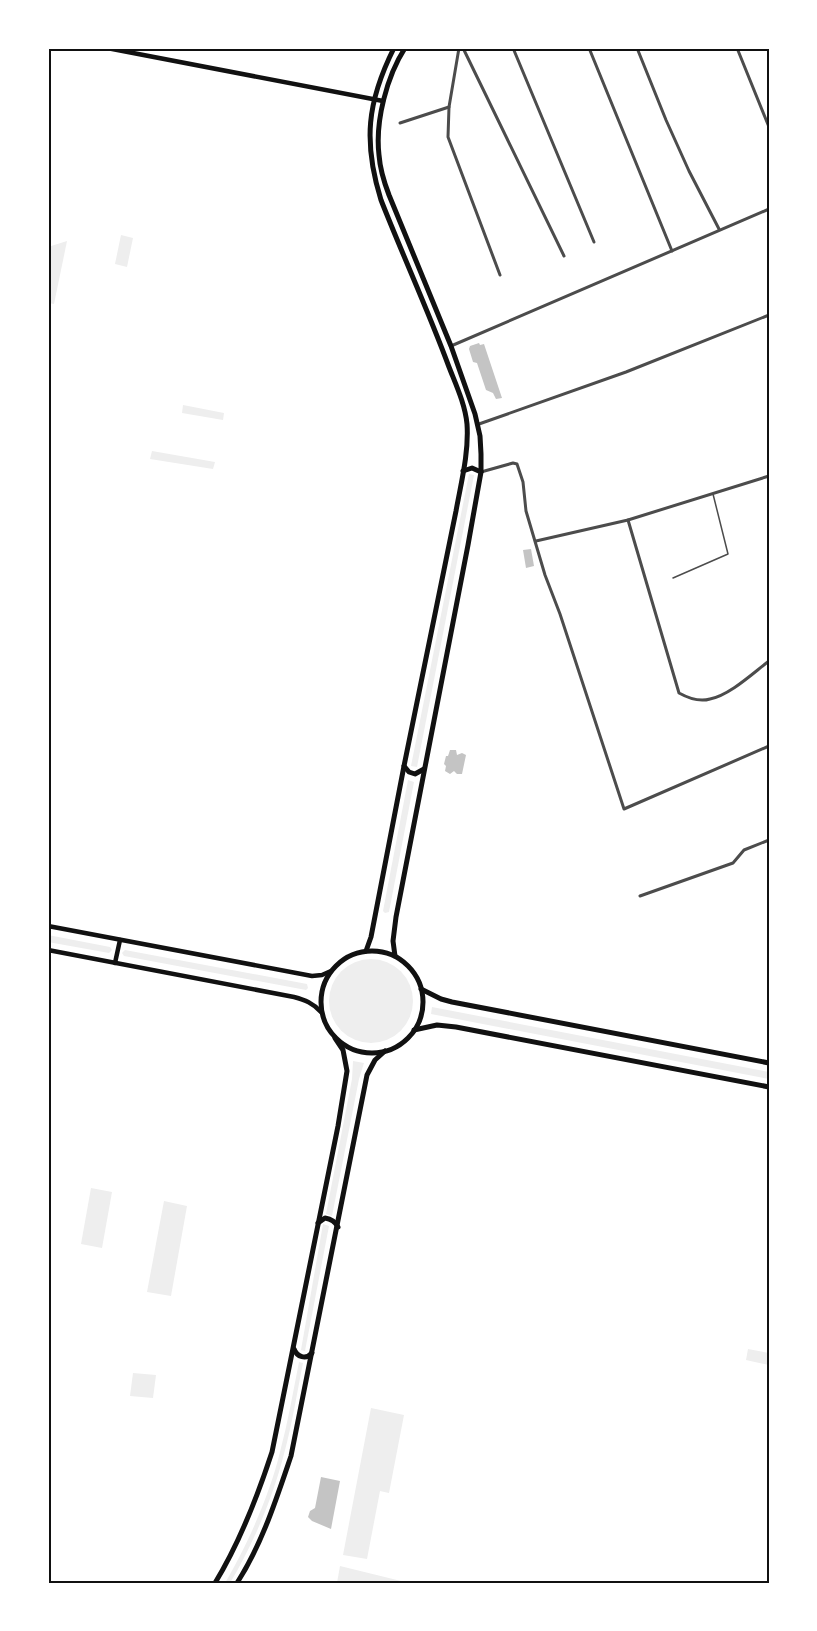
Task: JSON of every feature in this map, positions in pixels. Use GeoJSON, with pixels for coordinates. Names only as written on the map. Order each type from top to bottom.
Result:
{"type":"FeatureCollection","features":[{"type":"Feature","properties":{"kind":"main road"},"geometry":{"type":"LineString","coordinates":[[106,48],[383,101]]}},
{"type":"Feature","properties":{"kind":"main road"},"geometry":{"type":"LineString","coordinates":[[366,951],[371,937],[463,471],[467,426],[464,407],[384,208],[374,177],[369,136],[371,116],[381,77],[394,49]]}},
{"type":"Feature","properties":{"kind":"main road"},"geometry":{"type":"LineString","coordinates":[[395,956],[393,941],[396,917],[481,472],[479,424],[451,346],[396,213],[382,174],[378,154],[383,101],[403,50]]}},
{"type":"Feature","properties":{"kind":"main road"},"geometry":{"type":"LineString","coordinates":[[463,471],[472,468],[481,472]]}},
{"type":"Feature","properties":{"kind":"main road"},"geometry":{"type":"LineString","coordinates":[[404,766],[406,770],[415,774],[424,769]]}},
{"type":"Feature","properties":{"kind":"main road"},"geometry":{"type":"LineString","coordinates":[[48,926],[312,976],[322,975],[349,956],[366,951],[380,951],[395,956],[405,963],[415,974],[421,989],[422,1009],[420,1019],[408,1038],[394,1048],[374,1053],[350,1048],[335,1038]]}},
{"type":"Feature","properties":{"kind":"main road"},"geometry":{"type":"LineString","coordinates":[[115,963],[120,940]]}},
{"type":"Feature","properties":{"kind":"main road"},"geometry":{"type":"LineString","coordinates":[[48,951],[305,999],[315,1004],[321,1012],[325,1023],[343,1050],[347,1071],[338,1126],[270,1456],[241,1535],[215,1583]]}},
{"type":"Feature","properties":{"kind":"main road"},"geometry":{"type":"LineString","coordinates":[[321,1012],[321,995],[331,970]]}},
{"type":"Feature","properties":{"kind":"main road"},"geometry":{"type":"LineString","coordinates":[[421,989],[452,1002],[769,1063]]}},
{"type":"Feature","properties":{"kind":"main road"},"geometry":{"type":"LineString","coordinates":[[414,1030],[437,1025],[456,1027],[769,1088]]}},
{"type":"Feature","properties":{"kind":"main road"},"geometry":{"type":"LineString","coordinates":[[237,1583],[259,1543],[291,1456],[367,1075],[375,1060],[385,1051]]}},
{"type":"Feature","properties":{"kind":"main road"},"geometry":{"type":"LineString","coordinates":[[318,1224],[325,1218],[331,1219],[338,1227]]}},
{"type":"Feature","properties":{"kind":"main road"},"geometry":{"type":"LineString","coordinates":[[294,1347],[297,1354],[303,1357],[310,1355],[313,1351]]}},
{"type":"Feature","properties":{"kind":"street"},"geometry":{"type":"LineString","coordinates":[[461,48],[449,107],[448,137],[500,276]]}},
{"type":"Feature","properties":{"kind":"street"},"geometry":{"type":"LineString","coordinates":[[461,48],[564,256]]}},
{"type":"Feature","properties":{"kind":"street"},"geometry":{"type":"LineString","coordinates":[[513,48],[594,242]]}},
{"type":"Feature","properties":{"kind":"street"},"geometry":{"type":"LineString","coordinates":[[589,48],[672,251]]}},
{"type":"Feature","properties":{"kind":"street"},"geometry":{"type":"LineString","coordinates":[[637,48],[680,151],[719,230]]}},
{"type":"Feature","properties":{"kind":"street"},"geometry":{"type":"LineString","coordinates":[[737,48],[769,127]]}},
{"type":"Feature","properties":{"kind":"street"},"geometry":{"type":"LineString","coordinates":[[400,123],[449,107]]}},
{"type":"Feature","properties":{"kind":"street"},"geometry":{"type":"LineString","coordinates":[[451,346],[769,209]]}},
{"type":"Feature","properties":{"kind":"street"},"geometry":{"type":"LineString","coordinates":[[479,424],[626,372],[769,315]]}},
{"type":"Feature","properties":{"kind":"street"},"geometry":{"type":"LineString","coordinates":[[481,472],[513,462],[517,464],[523,482],[526,511],[545,575],[624,809],[769,746]]}},
{"type":"Feature","properties":{"kind":"street"},"geometry":{"type":"LineString","coordinates":[[536,541],[628,520],[769,476]]}},
{"type":"Feature","properties":{"kind":"street"},"geometry":{"type":"LineString","coordinates":[[628,520],[679,693],[689,699],[710,700],[728,691],[769,661]]}},
{"type":"Feature","properties":{"kind":"street"},"geometry":{"type":"LineString","coordinates":[[640,896],[733,863],[744,850],[769,840]]}},
{"type":"Feature","properties":{"kind":"lane"},"geometry":{"type":"LineString","coordinates":[[673,578],[728,554],[713,493]]}},
{"type":"Feature","properties":{"kind":"shaded area"},"geometry":{"type":"Polygon","coordinates":[[[121,235],[133,238],[127,267],[115,264],[121,235]]]}},
{"type":"Feature","properties":{"kind":"shaded area"},"geometry":{"type":"Polygon","coordinates":[[[67,241],[54,304],[48,303],[48,247],[67,241]]]}},
{"type":"Feature","properties":{"kind":"shaded area"},"geometry":{"type":"Polygon","coordinates":[[[183,405],[224,413],[223,420],[182,413],[183,405]]]}},
{"type":"Feature","properties":{"kind":"shaded area"},"geometry":{"type":"Polygon","coordinates":[[[152,451],[215,462],[213,469],[150,459],[152,451]]]}},
{"type":"Feature","properties":{"kind":"shaded area"},"geometry":{"type":"Polygon","coordinates":[[[469,474],[474,475],[417,767],[411,766],[469,474]]]}},
{"type":"Feature","properties":{"kind":"shaded area"},"geometry":{"type":"Polygon","coordinates":[[[408,780],[414,782],[389,912],[385,913],[383,911],[408,780]]]}},
{"type":"Feature","properties":{"kind":"shaded area"},"geometry":{"type":"Polygon","coordinates":[[[48,935],[110,947],[112,950],[109,953],[48,942],[48,935]]]}},
{"type":"Feature","properties":{"kind":"shaded area"},"geometry":{"type":"Polygon","coordinates":[[[125,950],[307,984],[308,988],[306,990],[124,956],[122,953],[125,950]]]}},
{"type":"Feature","properties":{"kind":"shaded area"},"geometry":{"type":"Polygon","coordinates":[[[371,959],[387,962],[401,971],[410,985],[413,1001],[410,1017],[401,1031],[387,1040],[371,1043],[355,1040],[341,1031],[332,1017],[329,1001],[332,985],[341,971],[355,962],[371,959]]]}},
{"type":"Feature","properties":{"kind":"shaded area"},"geometry":{"type":"Polygon","coordinates":[[[432,1007],[769,1072],[769,1079],[431,1014],[432,1007]]]}},
{"type":"Feature","properties":{"kind":"shaded area"},"geometry":{"type":"Polygon","coordinates":[[[353,1061],[364,1063],[332,1216],[326,1214],[352,1079],[353,1061]]]}},
{"type":"Feature","properties":{"kind":"shaded area"},"geometry":{"type":"Polygon","coordinates":[[[91,1188],[112,1192],[102,1248],[81,1244],[91,1188]]]}},
{"type":"Feature","properties":{"kind":"shaded area"},"geometry":{"type":"Polygon","coordinates":[[[164,1201],[187,1206],[171,1296],[147,1292],[164,1201]]]}},
{"type":"Feature","properties":{"kind":"shaded area"},"geometry":{"type":"Polygon","coordinates":[[[323,1224],[329,1226],[305,1351],[301,1350],[323,1224]]]}},
{"type":"Feature","properties":{"kind":"shaded area"},"geometry":{"type":"Polygon","coordinates":[[[748,1349],[769,1353],[769,1365],[746,1360],[748,1349]]]}},
{"type":"Feature","properties":{"kind":"shaded area"},"geometry":{"type":"Polygon","coordinates":[[[299,1362],[303,1363],[294,1409],[274,1487],[247,1553],[230,1583],[225,1583],[249,1536],[276,1468],[299,1362]]]}},
{"type":"Feature","properties":{"kind":"shaded area"},"geometry":{"type":"Polygon","coordinates":[[[133,1373],[156,1375],[153,1398],[130,1396],[133,1373]]]}},
{"type":"Feature","properties":{"kind":"shaded area"},"geometry":{"type":"Polygon","coordinates":[[[371,1408],[404,1415],[389,1493],[380,1491],[367,1559],[343,1555],[371,1408]]]}},
{"type":"Feature","properties":{"kind":"shaded area"},"geometry":{"type":"Polygon","coordinates":[[[340,1566],[401,1581],[401,1583],[337,1583],[340,1566]]]}},
{"type":"Feature","properties":{"kind":"building"},"geometry":{"type":"Polygon","coordinates":[[[484,344],[502,398],[496,399],[493,393],[486,390],[477,363],[473,362],[469,349],[470,346],[484,344]]]}},
{"type":"Feature","properties":{"kind":"building"},"geometry":{"type":"Polygon","coordinates":[[[531,549],[534,566],[526,568],[523,550],[531,549]]]}},
{"type":"Feature","properties":{"kind":"building"},"geometry":{"type":"Polygon","coordinates":[[[450,750],[456,750],[457,755],[462,753],[466,755],[462,774],[454,771],[450,774],[445,771],[444,764],[450,750]]]}},
{"type":"Feature","properties":{"kind":"building"},"geometry":{"type":"Polygon","coordinates":[[[321,1477],[340,1481],[331,1529],[308,1517],[310,1511],[315,1508],[321,1477]]]}}]}
